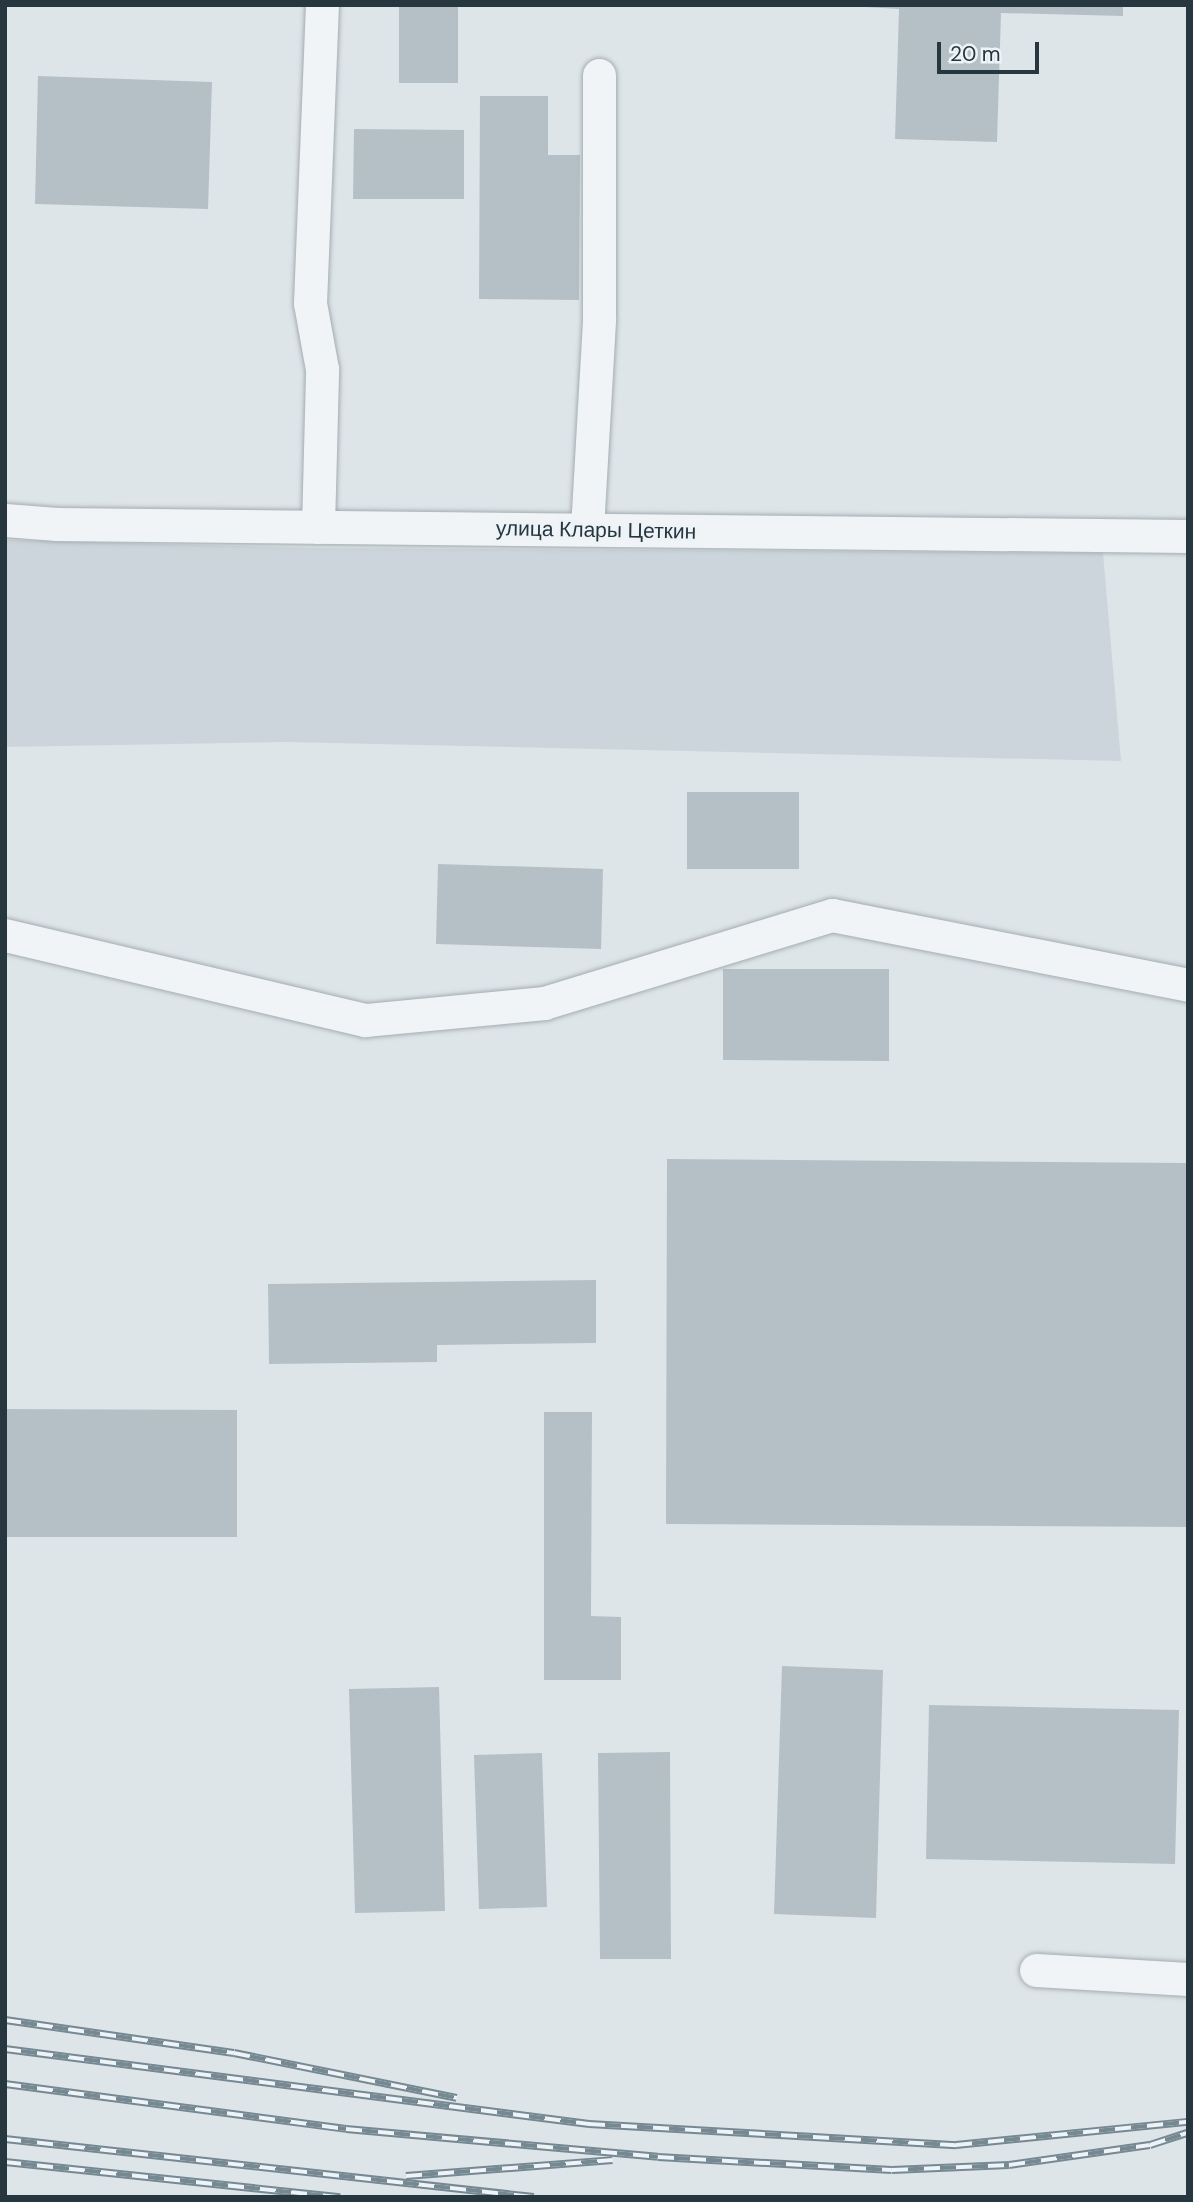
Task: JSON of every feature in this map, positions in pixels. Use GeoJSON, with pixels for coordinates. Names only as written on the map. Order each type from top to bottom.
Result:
{"type":"FeatureCollection","features":[{"type":"Feature","properties":{"kind":"street"},"geometry":{"type":"LineString","coordinates":[[318,527],[322,369],[310,303],[322,5]]}},
{"type":"Feature","properties":{"kind":"street"},"geometry":{"type":"LineString","coordinates":[[587,529],[598,318],[599,75]]}},
{"type":"Feature","properties":{"kind":"street","name":"улица Клары Цеткин"},"geometry":{"type":"LineString","coordinates":[[5,520],[318,527],[1188,536]]}},
{"type":"Feature","properties":{"kind":"street"},"geometry":{"type":"LineString","coordinates":[[5,935],[365,1020],[544,1003],[832,915],[1188,985]]}},
{"type":"Feature","properties":{"kind":"street"},"geometry":{"type":"LineString","coordinates":[[1036,1970],[1188,1979]]}},
{"type":"Feature","properties":{"kind":"shaded area"},"geometry":{"type":"Polygon","coordinates":[[[5,540],[315,548],[1103,553],[1121,761],[288,742],[5,747],[5,540]]]}},
{"type":"Feature","properties":{"kind":"building"},"geometry":{"type":"Polygon","coordinates":[[[399,5],[458,5],[458,83],[399,83],[399,5]]]}},
{"type":"Feature","properties":{"kind":"building"},"geometry":{"type":"Polygon","coordinates":[[[830,5],[1123,5],[1123,16],[1001,13],[997,142],[895,139],[899,9],[830,5]]]}},
{"type":"Feature","properties":{"kind":"building"},"geometry":{"type":"Polygon","coordinates":[[[38,76],[212,82],[208,209],[35,204],[38,76]]]}},
{"type":"Feature","properties":{"kind":"building"},"geometry":{"type":"Polygon","coordinates":[[[480,96],[548,96],[548,155],[580,155],[579,300],[479,299],[480,96]]]}},
{"type":"Feature","properties":{"kind":"building"},"geometry":{"type":"Polygon","coordinates":[[[354,129],[464,130],[464,199],[353,199],[354,129]]]}},
{"type":"Feature","properties":{"kind":"building"},"geometry":{"type":"Polygon","coordinates":[[[687,792],[799,792],[799,869],[687,869],[687,792]]]}},
{"type":"Feature","properties":{"kind":"building"},"geometry":{"type":"Polygon","coordinates":[[[438,864],[603,869],[601,949],[436,944],[438,864]]]}},
{"type":"Feature","properties":{"kind":"building"},"geometry":{"type":"Polygon","coordinates":[[[723,969],[889,969],[889,1061],[723,1060],[723,969]]]}},
{"type":"Feature","properties":{"kind":"building"},"geometry":{"type":"Polygon","coordinates":[[[667,1159],[1188,1163],[1188,1527],[666,1524],[667,1159]]]}},
{"type":"Feature","properties":{"kind":"building"},"geometry":{"type":"Polygon","coordinates":[[[596,1280],[596,1343],[437,1345],[437,1362],[269,1364],[268,1284],[596,1280]]]}},
{"type":"Feature","properties":{"kind":"building"},"geometry":{"type":"Polygon","coordinates":[[[5,1409],[237,1410],[237,1537],[5,1537],[5,1409]]]}},
{"type":"Feature","properties":{"kind":"building"},"geometry":{"type":"Polygon","coordinates":[[[544,1412],[592,1412],[591,1616],[621,1617],[621,1680],[544,1680],[544,1412]]]}},
{"type":"Feature","properties":{"kind":"building"},"geometry":{"type":"Polygon","coordinates":[[[782,1666],[883,1670],[876,1918],[774,1914],[782,1666]]]}},
{"type":"Feature","properties":{"kind":"building"},"geometry":{"type":"Polygon","coordinates":[[[439,1687],[445,1911],[355,1913],[349,1689],[439,1687]]]}},
{"type":"Feature","properties":{"kind":"building"},"geometry":{"type":"Polygon","coordinates":[[[929,1705],[1179,1710],[1175,1864],[926,1859],[929,1705]]]}},
{"type":"Feature","properties":{"kind":"building"},"geometry":{"type":"Polygon","coordinates":[[[670,1752],[671,1959],[600,1959],[598,1753],[670,1752]]]}},
{"type":"Feature","properties":{"kind":"building"},"geometry":{"type":"Polygon","coordinates":[[[542,1753],[547,1907],[479,1909],[474,1755],[542,1753]]]}},
{"type":"Feature","properties":{"kind":"railway"},"geometry":{"type":"LineString","coordinates":[[5,2020],[234,2053],[457,2098]]}},
{"type":"Feature","properties":{"kind":"railway"},"geometry":{"type":"LineString","coordinates":[[5,2049],[589,2124],[956,2145],[1188,2122]]}},
{"type":"Feature","properties":{"kind":"railway"},"geometry":{"type":"LineString","coordinates":[[5,2084],[346,2129],[658,2157],[892,2170],[1009,2165],[1150,2145],[1188,2133]]}},
{"type":"Feature","properties":{"kind":"railway"},"geometry":{"type":"LineString","coordinates":[[5,2139],[534,2197]]}},
{"type":"Feature","properties":{"kind":"railway"},"geometry":{"type":"LineString","coordinates":[[406,2176],[612,2160]]}},
{"type":"Feature","properties":{"kind":"railway"},"geometry":{"type":"LineString","coordinates":[[5,2162],[340,2197]]}}]}
